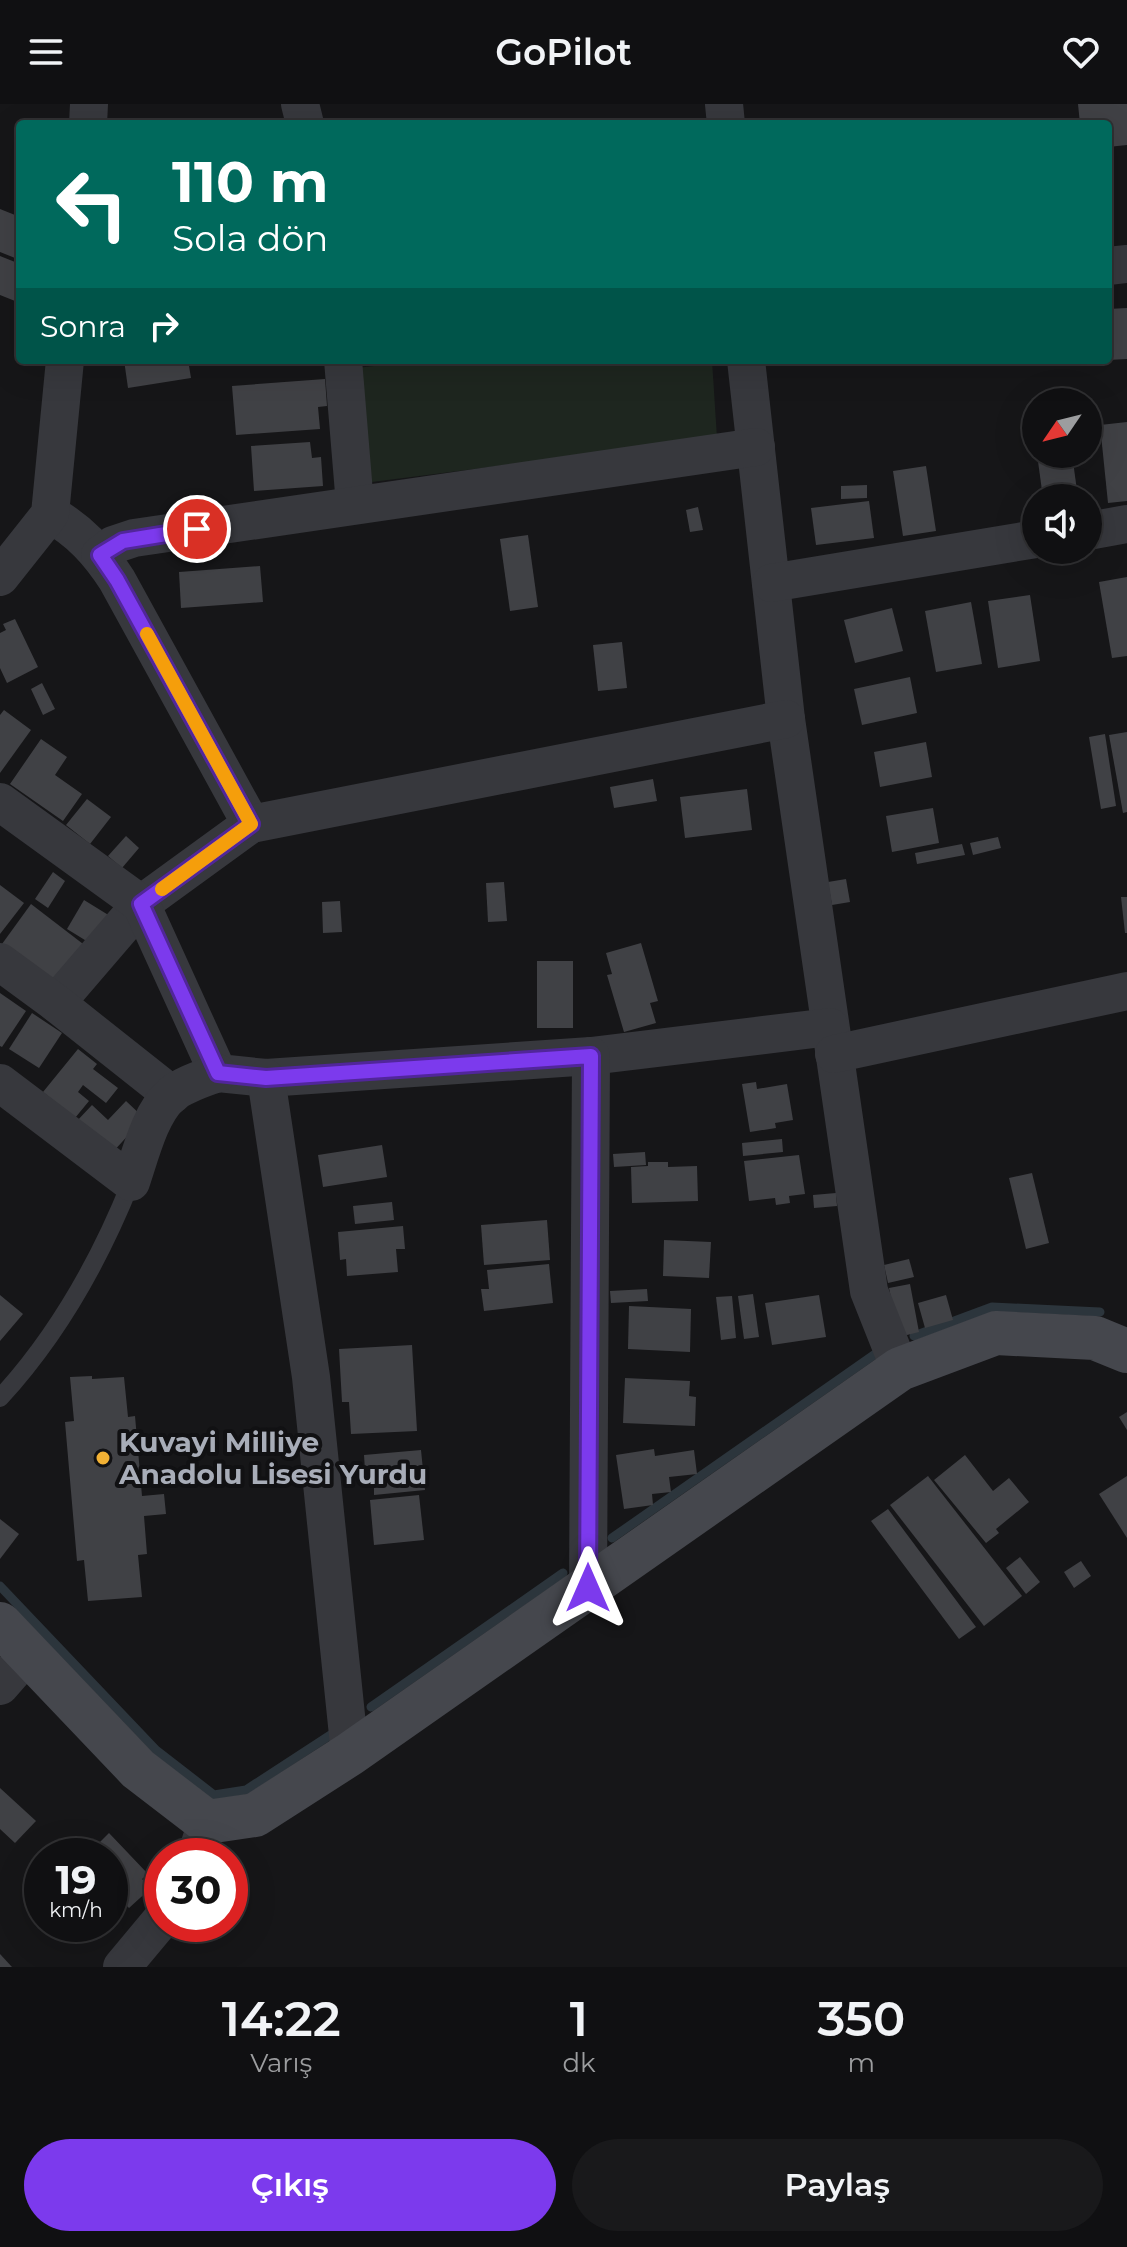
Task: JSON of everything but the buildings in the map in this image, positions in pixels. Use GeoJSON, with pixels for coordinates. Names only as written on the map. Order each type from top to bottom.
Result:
{"type":"FeatureCollection","features":[{"type":"Feature","properties":{"kind":"street"},"geometry":{"type":"LineString","coordinates":[[0,577],[50,514],[65,364]]}},
{"type":"Feature","properties":{"kind":"street"},"geometry":{"type":"LineString","coordinates":[[343,364],[355,505]]}},
{"type":"Feature","properties":{"kind":"street"},"geometry":{"type":"LineString","coordinates":[[746,364],[786,719],[869,1291],[900,1369]]}},
{"type":"Feature","properties":{"kind":"street"},"geometry":{"type":"LineString","coordinates":[[100,555],[113,545],[134,538],[756,447]]}},
{"type":"Feature","properties":{"kind":"street"},"geometry":{"type":"LineString","coordinates":[[50,514],[87,539],[117,580],[251,824]]}},
{"type":"Feature","properties":{"kind":"street"},"geometry":{"type":"LineString","coordinates":[[1102,528],[1127,524]]}},
{"type":"Feature","properties":{"kind":"street"},"geometry":{"type":"LineString","coordinates":[[771,583],[1022,541]]}},
{"type":"Feature","properties":{"kind":"street"},"geometry":{"type":"LineString","coordinates":[[56,1003],[141,904],[251,824],[786,719]]}},
{"type":"Feature","properties":{"kind":"street"},"geometry":{"type":"LineString","coordinates":[[0,802],[141,904],[218,1073]]}},
{"type":"Feature","properties":{"kind":"street"},"geometry":{"type":"LineString","coordinates":[[0,962],[172,1095]]}},
{"type":"Feature","properties":{"kind":"street"},"geometry":{"type":"LineString","coordinates":[[0,1083],[131,1182],[161,1106],[183,1087],[218,1073],[266,1078],[832,1040],[1127,991]]}},
{"type":"Feature","properties":{"kind":"street"},"geometry":{"type":"LineString","coordinates":[[588,1588],[591,1056]]}},
{"type":"Feature","properties":{"kind":"street"},"geometry":{"type":"LineString","coordinates":[[266,1078],[311,1377],[350,1754]]}},
{"type":"Feature","properties":{"kind":"street"},"geometry":{"type":"LineString","coordinates":[[204,1838],[255,1815],[350,1754],[900,1369],[996,1333],[1116,1338]]}},
{"type":"Feature","properties":{"kind":"street"},"geometry":{"type":"LineString","coordinates":[[9,1655],[138,1769],[201,1838]]}},
{"type":"Feature","properties":{"kind":"street"},"geometry":{"type":"LineString","coordinates":[[122,1967],[144,1941]]}},
{"type":"Feature","properties":{"kind":"lane"},"geometry":{"type":"LineString","coordinates":[[0,1398],[24,1372],[70,1306],[113,1227],[131,1182]]}},
{"type":"Feature","properties":{"kind":"shaded area"},"geometry":{"type":"Polygon","coordinates":[[[392,364],[712,364],[717,438],[364,483],[356,368],[392,364]]]}},
{"type":"Feature","properties":{"kind":"waterway"},"geometry":{"type":"LineString","coordinates":[[914,1336],[992,1307],[1100,1312]]}},
{"type":"Feature","properties":{"kind":"waterway"},"geometry":{"type":"LineString","coordinates":[[612,1538],[881,1350]]}},
{"type":"Feature","properties":{"kind":"waterway"},"geometry":{"type":"LineString","coordinates":[[371,1707],[563,1573]]}},
{"type":"Feature","properties":{"kind":"waterway"},"geometry":{"type":"LineString","coordinates":[[0,1586],[156,1750],[214,1795],[246,1790],[335,1732]]}},
{"type":"Feature","properties":{"kind":"slow traffic"},"geometry":{"type":"LineString","coordinates":[[147,634],[251,824],[162,889]]}},
{"type":"Feature","properties":{"kind":"place","name":"Kuvayi Milliye Anadolu Lisesi Yurdu"},"geometry":{"type":"Point","coordinates":[103,1458]}},
{"type":"Feature","properties":{"kind":"route"},"geometry":{"type":"LineString","coordinates":[[197,529],[134,538],[113,545],[100,555],[117,580],[251,824],[141,904],[218,1073],[266,1078],[591,1056],[588,1588]]}}]}
